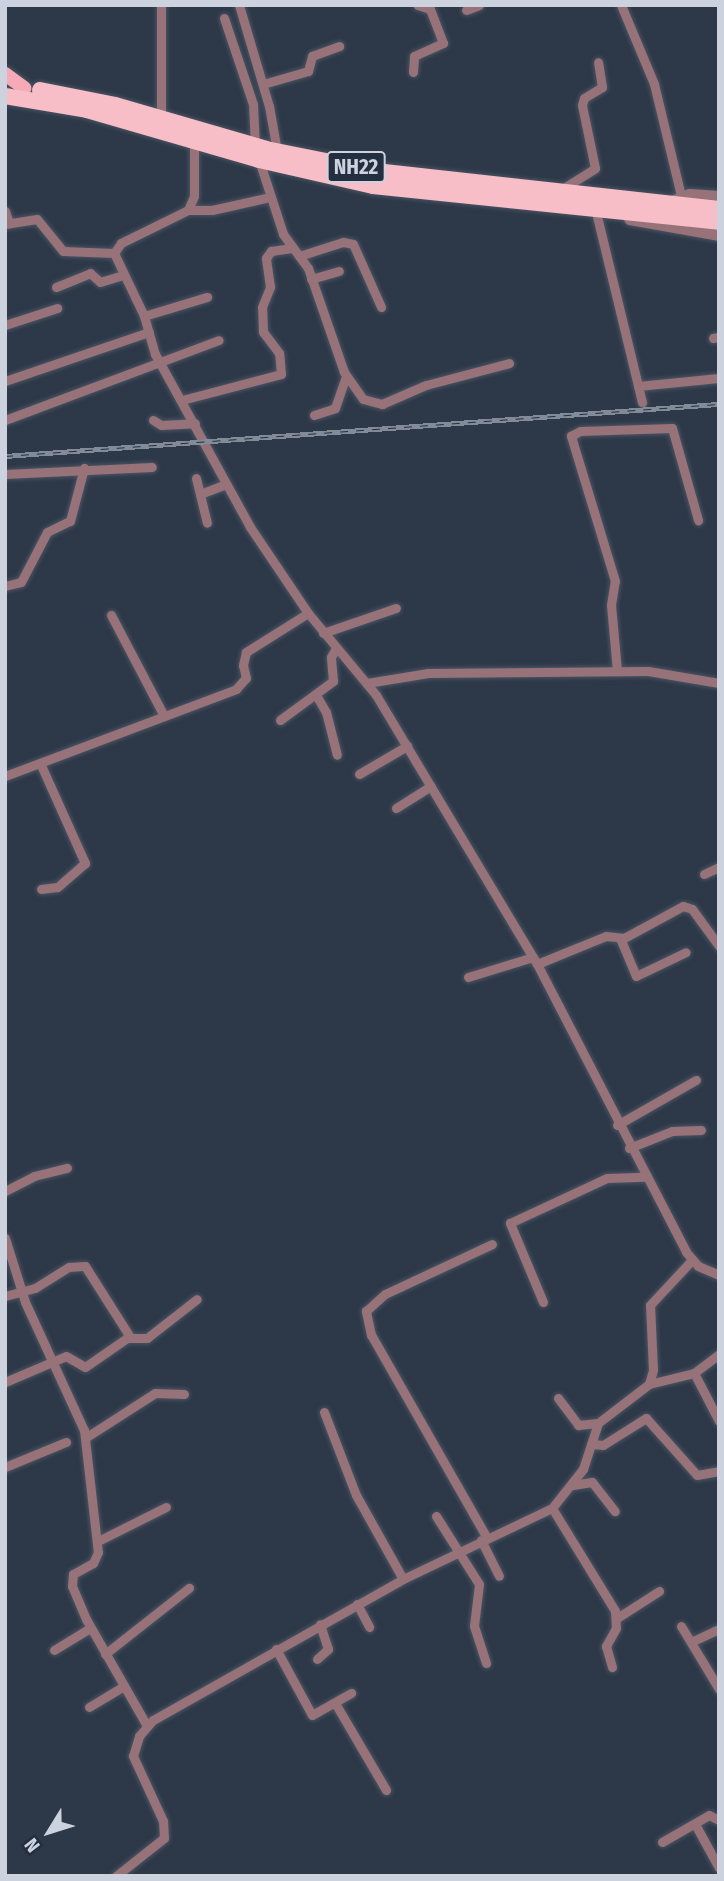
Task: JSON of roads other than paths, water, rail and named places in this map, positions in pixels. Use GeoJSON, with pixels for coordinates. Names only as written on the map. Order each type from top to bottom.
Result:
{"type":"FeatureCollection","features":[{"type":"Feature","properties":{"kind":"highway","name":"NH22"},"geometry":{"type":"LineString","coordinates":[[5,85],[161,117],[257,153],[373,186],[719,222]]}},
{"type":"Feature","properties":{"kind":"highway","name":"NH22"},"geometry":{"type":"LineString","coordinates":[[5,96],[87,110],[194,142],[257,153],[277,152],[423,178],[675,200],[719,209]]}},
{"type":"Feature","properties":{"kind":"main road"},"geometry":{"type":"LineString","coordinates":[[5,74],[24,88]]}},
{"type":"Feature","properties":{"kind":"street"},"geometry":{"type":"LineString","coordinates":[[161,5],[161,117]]}},
{"type":"Feature","properties":{"kind":"street"},"geometry":{"type":"LineString","coordinates":[[239,5],[263,84],[277,152]]}},
{"type":"Feature","properties":{"kind":"street"},"geometry":{"type":"LineString","coordinates":[[413,72],[414,56],[443,43],[430,9],[418,5]]}},
{"type":"Feature","properties":{"kind":"street"},"geometry":{"type":"LineString","coordinates":[[466,10],[479,5]]}},
{"type":"Feature","properties":{"kind":"street"},"geometry":{"type":"LineString","coordinates":[[621,5],[654,84],[675,200],[719,197]]}},
{"type":"Feature","properties":{"kind":"street"},"geometry":{"type":"LineString","coordinates":[[224,18],[253,104],[257,153],[270,197],[292,248],[311,279],[346,376],[363,399],[382,404],[420,387],[509,363]]}},
{"type":"Feature","properties":{"kind":"street"},"geometry":{"type":"LineString","coordinates":[[263,84],[308,71],[312,56],[339,46]]}},
{"type":"Feature","properties":{"kind":"street"},"geometry":{"type":"LineString","coordinates":[[557,191],[595,169],[582,105],[584,98],[602,87],[598,62]]}},
{"type":"Feature","properties":{"kind":"street"},"geometry":{"type":"LineString","coordinates":[[188,210],[194,197],[194,142]]}},
{"type":"Feature","properties":{"kind":"street"},"geometry":{"type":"LineString","coordinates":[[114,253],[121,243],[188,210],[212,210],[270,197]]}},
{"type":"Feature","properties":{"kind":"street"},"geometry":{"type":"LineString","coordinates":[[595,208],[642,402]]}},
{"type":"Feature","properties":{"kind":"street"},"geometry":{"type":"LineString","coordinates":[[613,210],[631,219],[719,235]]}},
{"type":"Feature","properties":{"kind":"street"},"geometry":{"type":"LineString","coordinates":[[5,211],[7,224],[37,219],[63,251],[114,253]]}},
{"type":"Feature","properties":{"kind":"street"},"geometry":{"type":"LineString","coordinates":[[299,256],[343,242],[353,244],[381,306]]}},
{"type":"Feature","properties":{"kind":"street"},"geometry":{"type":"LineString","coordinates":[[183,400],[281,374],[279,353],[263,332],[262,307],[270,286],[266,258],[271,251],[292,248]]}},
{"type":"Feature","properties":{"kind":"street"},"geometry":{"type":"LineString","coordinates":[[114,253],[144,316],[160,362],[195,423],[224,485],[307,614],[367,683],[407,746],[535,960],[644,1177],[692,1260],[719,1275]]}},
{"type":"Feature","properties":{"kind":"street"},"geometry":{"type":"LineString","coordinates":[[311,279],[339,271]]}},
{"type":"Feature","properties":{"kind":"street"},"geometry":{"type":"LineString","coordinates":[[56,287],[90,273],[100,282],[123,275]]}},
{"type":"Feature","properties":{"kind":"street"},"geometry":{"type":"LineString","coordinates":[[144,316],[207,297]]}},
{"type":"Feature","properties":{"kind":"street"},"geometry":{"type":"LineString","coordinates":[[5,325],[57,308]]}},
{"type":"Feature","properties":{"kind":"street"},"geometry":{"type":"LineString","coordinates":[[5,381],[149,332]]}},
{"type":"Feature","properties":{"kind":"street"},"geometry":{"type":"LineString","coordinates":[[5,421],[219,340]]}},
{"type":"Feature","properties":{"kind":"street"},"geometry":{"type":"LineString","coordinates":[[314,415],[335,408],[346,376]]}},
{"type":"Feature","properties":{"kind":"street"},"geometry":{"type":"LineString","coordinates":[[638,386],[719,378]]}},
{"type":"Feature","properties":{"kind":"street"},"geometry":{"type":"LineString","coordinates":[[153,420],[161,425],[195,423]]}},
{"type":"Feature","properties":{"kind":"street"},"geometry":{"type":"LineString","coordinates":[[617,671],[611,605],[615,581],[571,436],[580,431],[672,428],[698,520]]}},
{"type":"Feature","properties":{"kind":"street"},"geometry":{"type":"LineString","coordinates":[[5,474],[84,468],[152,467]]}},
{"type":"Feature","properties":{"kind":"street"},"geometry":{"type":"LineString","coordinates":[[5,586],[21,582],[47,532],[70,521],[84,468]]}},
{"type":"Feature","properties":{"kind":"street"},"geometry":{"type":"LineString","coordinates":[[195,478],[207,523]]}},
{"type":"Feature","properties":{"kind":"street"},"geometry":{"type":"LineString","coordinates":[[200,494],[224,485]]}},
{"type":"Feature","properties":{"kind":"street"},"geometry":{"type":"LineString","coordinates":[[323,633],[396,608]]}},
{"type":"Feature","properties":{"kind":"street"},"geometry":{"type":"LineString","coordinates":[[5,776],[243,684],[246,652],[307,614]]}},
{"type":"Feature","properties":{"kind":"street"},"geometry":{"type":"LineString","coordinates":[[111,615],[164,716]]}},
{"type":"Feature","properties":{"kind":"street"},"geometry":{"type":"LineString","coordinates":[[280,720],[333,681],[331,657],[336,648]]}},
{"type":"Feature","properties":{"kind":"street"},"geometry":{"type":"LineString","coordinates":[[367,683],[428,673],[617,671],[667,673],[719,683]]}},
{"type":"Feature","properties":{"kind":"street"},"geometry":{"type":"LineString","coordinates":[[316,695],[327,712],[337,755]]}},
{"type":"Feature","properties":{"kind":"street"},"geometry":{"type":"LineString","coordinates":[[359,774],[407,746]]}},
{"type":"Feature","properties":{"kind":"street"},"geometry":{"type":"LineString","coordinates":[[40,763],[86,863],[57,887],[41,889]]}},
{"type":"Feature","properties":{"kind":"street"},"geometry":{"type":"LineString","coordinates":[[396,808],[431,786]]}},
{"type":"Feature","properties":{"kind":"street"},"geometry":{"type":"LineString","coordinates":[[704,874],[719,867]]}},
{"type":"Feature","properties":{"kind":"street"},"geometry":{"type":"LineString","coordinates":[[468,978],[535,960],[606,936],[620,938],[683,906],[692,909],[714,931],[719,946]]}},
{"type":"Feature","properties":{"kind":"street"},"geometry":{"type":"LineString","coordinates":[[620,938],[636,976],[686,951]]}},
{"type":"Feature","properties":{"kind":"street"},"geometry":{"type":"LineString","coordinates":[[617,1125],[696,1080]]}},
{"type":"Feature","properties":{"kind":"street"},"geometry":{"type":"LineString","coordinates":[[629,1148],[672,1131],[701,1130]]}},
{"type":"Feature","properties":{"kind":"street"},"geometry":{"type":"LineString","coordinates":[[5,1191],[34,1176],[67,1168]]}},
{"type":"Feature","properties":{"kind":"street"},"geometry":{"type":"LineString","coordinates":[[543,1302],[510,1223],[607,1178],[644,1177]]}},
{"type":"Feature","properties":{"kind":"street"},"geometry":{"type":"LineString","coordinates":[[5,1238],[23,1292],[53,1364],[78,1411],[85,1438],[98,1541],[93,1563],[71,1580],[90,1628],[147,1726]]}},
{"type":"Feature","properties":{"kind":"street"},"geometry":{"type":"LineString","coordinates":[[492,1244],[378,1298],[366,1311],[365,1320],[484,1539],[499,1576]]}},
{"type":"Feature","properties":{"kind":"street"},"geometry":{"type":"LineString","coordinates":[[649,1384],[653,1370],[650,1305],[692,1260]]}},
{"type":"Feature","properties":{"kind":"street"},"geometry":{"type":"LineString","coordinates":[[5,1296],[38,1287],[51,1275],[85,1266],[130,1337]]}},
{"type":"Feature","properties":{"kind":"street"},"geometry":{"type":"LineString","coordinates":[[5,1382],[68,1356],[85,1367],[130,1337],[147,1338],[197,1299]]}},
{"type":"Feature","properties":{"kind":"street"},"geometry":{"type":"LineString","coordinates":[[558,1398],[578,1425],[598,1423],[649,1384],[694,1373],[719,1354]]}},
{"type":"Feature","properties":{"kind":"street"},"geometry":{"type":"LineString","coordinates":[[694,1373],[719,1421]]}},
{"type":"Feature","properties":{"kind":"street"},"geometry":{"type":"LineString","coordinates":[[85,1438],[155,1393],[184,1394]]}},
{"type":"Feature","properties":{"kind":"street"},"geometry":{"type":"LineString","coordinates":[[324,1412],[356,1495],[403,1579]]}},
{"type":"Feature","properties":{"kind":"street"},"geometry":{"type":"LineString","coordinates":[[591,1444],[603,1445],[646,1418],[696,1475],[719,1471]]}},
{"type":"Feature","properties":{"kind":"street"},"geometry":{"type":"LineString","coordinates":[[116,1876],[164,1838],[163,1821],[133,1756],[134,1745],[147,1726],[164,1711],[403,1579],[552,1508],[573,1485],[598,1423]]}},
{"type":"Feature","properties":{"kind":"street"},"geometry":{"type":"LineString","coordinates":[[5,1468],[66,1442]]}},
{"type":"Feature","properties":{"kind":"street"},"geometry":{"type":"LineString","coordinates":[[573,1485],[592,1482],[615,1511]]}},
{"type":"Feature","properties":{"kind":"street"},"geometry":{"type":"LineString","coordinates":[[98,1541],[166,1507]]}},
{"type":"Feature","properties":{"kind":"street"},"geometry":{"type":"LineString","coordinates":[[552,1508],[617,1618]]}},
{"type":"Feature","properties":{"kind":"street"},"geometry":{"type":"LineString","coordinates":[[436,1516],[481,1590],[474,1626],[486,1663]]}},
{"type":"Feature","properties":{"kind":"street"},"geometry":{"type":"LineString","coordinates":[[105,1654],[189,1588]]}},
{"type":"Feature","properties":{"kind":"street"},"geometry":{"type":"LineString","coordinates":[[612,1667],[606,1646],[617,1618],[659,1591]]}},
{"type":"Feature","properties":{"kind":"street"},"geometry":{"type":"LineString","coordinates":[[357,1604],[369,1627]]}},
{"type":"Feature","properties":{"kind":"street"},"geometry":{"type":"LineString","coordinates":[[317,1660],[328,1649],[320,1624]]}},
{"type":"Feature","properties":{"kind":"street"},"geometry":{"type":"LineString","coordinates":[[681,1626],[719,1689]]}},
{"type":"Feature","properties":{"kind":"street"},"geometry":{"type":"LineString","coordinates":[[54,1650],[90,1628]]}},
{"type":"Feature","properties":{"kind":"street"},"geometry":{"type":"LineString","coordinates":[[691,1643],[719,1629]]}},
{"type":"Feature","properties":{"kind":"street"},"geometry":{"type":"LineString","coordinates":[[276,1649],[308,1712],[316,1714],[351,1693]]}},
{"type":"Feature","properties":{"kind":"street"},"geometry":{"type":"LineString","coordinates":[[89,1707],[124,1686]]}},
{"type":"Feature","properties":{"kind":"street"},"geometry":{"type":"LineString","coordinates":[[335,1703],[386,1790]]}},
{"type":"Feature","properties":{"kind":"street"},"geometry":{"type":"LineString","coordinates":[[662,1842],[709,1815],[719,1820]]}},
{"type":"Feature","properties":{"kind":"street"},"geometry":{"type":"LineString","coordinates":[[695,1824],[719,1868]]}},
{"type":"Feature","properties":{"kind":"railway"},"geometry":{"type":"LineString","coordinates":[[5,456],[719,404]]}}]}
